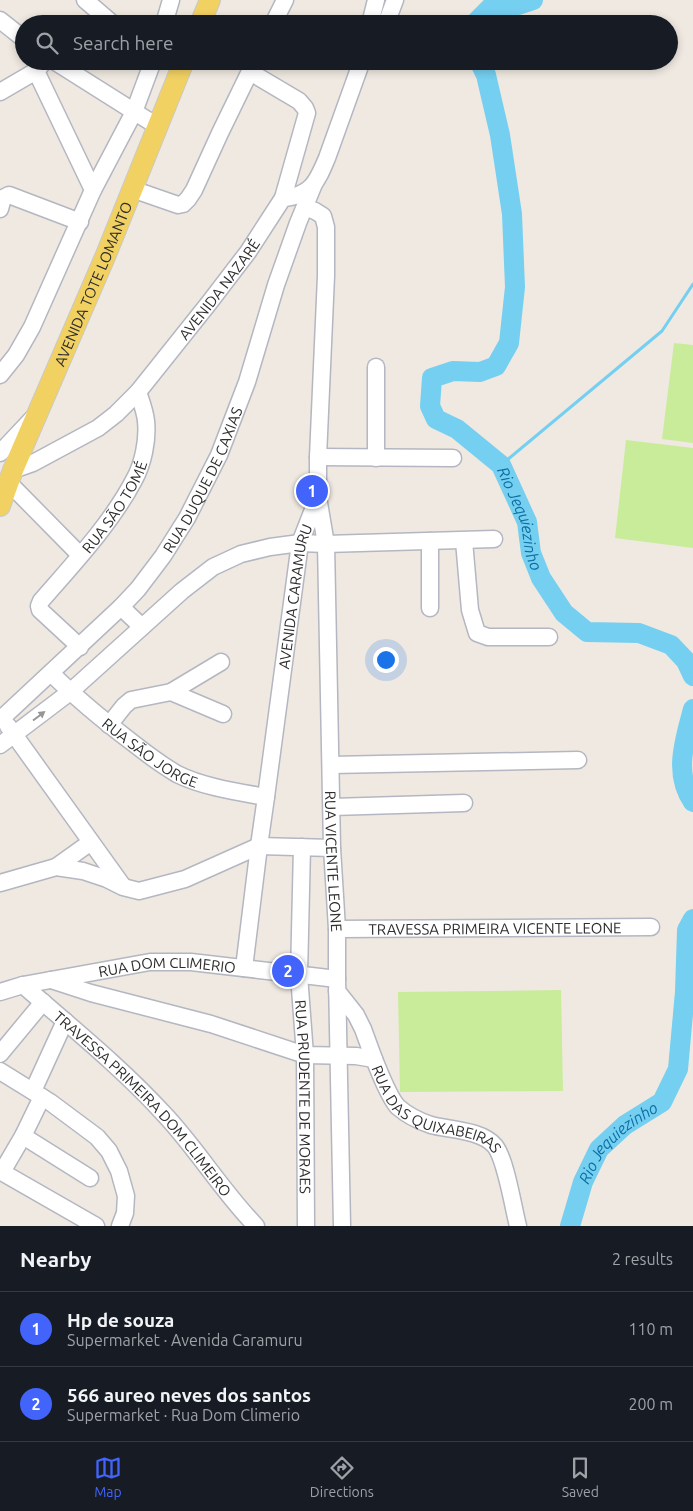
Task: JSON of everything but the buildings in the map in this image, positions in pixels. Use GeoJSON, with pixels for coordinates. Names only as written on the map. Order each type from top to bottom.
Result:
{"type":"FeatureCollection","features":[{"type":"Feature","properties":{"kind":"main road"},"geometry":{"type":"LineString","coordinates":[[204,15],[210,0]]}},
{"type":"Feature","properties":{"kind":"main road","name":"AVENIDA TOTE LOMANTO"},"geometry":{"type":"LineString","coordinates":[[0,506],[180,70]]}},
{"type":"Feature","properties":{"kind":"street"},"geometry":{"type":"LineString","coordinates":[[85,0],[102,15]]}},
{"type":"Feature","properties":{"kind":"street"},"geometry":{"type":"LineString","coordinates":[[167,15],[171,0]]}},
{"type":"Feature","properties":{"kind":"street"},"geometry":{"type":"LineString","coordinates":[[278,15],[285,0]]}},
{"type":"Feature","properties":{"kind":"street"},"geometry":{"type":"LineString","coordinates":[[372,15],[376,0]]}},
{"type":"Feature","properties":{"kind":"street"},"geometry":{"type":"LineString","coordinates":[[389,15],[395,0]]}},
{"type":"Feature","properties":{"kind":"street"},"geometry":{"type":"LineString","coordinates":[[0,20],[15,32]]}},
{"type":"Feature","properties":{"kind":"street"},"geometry":{"type":"LineString","coordinates":[[0,92],[35,70]]}},
{"type":"Feature","properties":{"kind":"street"},"geometry":{"type":"LineString","coordinates":[[43,70],[93,190]]}},
{"type":"Feature","properties":{"kind":"street"},"geometry":{"type":"LineString","coordinates":[[68,70],[157,126]]}},
{"type":"Feature","properties":{"kind":"street"},"geometry":{"type":"LineString","coordinates":[[0,375],[16,355],[32,327],[93,190],[134,112],[150,70]]}},
{"type":"Feature","properties":{"kind":"street"},"geometry":{"type":"LineString","coordinates":[[132,189],[178,205],[183,204],[188,199],[251,70]]}},
{"type":"Feature","properties":{"kind":"street","name":"AVENIDA NAZARÉ"},"geometry":{"type":"LineString","coordinates":[[11,476],[98,428],[116,414],[138,392],[242,260],[283,198],[307,113],[306,108],[256,70]]}},
{"type":"Feature","properties":{"kind":"street"},"geometry":{"type":"LineString","coordinates":[[283,198],[300,196],[314,184],[327,158],[358,70]]}},
{"type":"Feature","properties":{"kind":"street","name":"RUA DUQUE DE CAXIAS"},"geometry":{"type":"LineString","coordinates":[[1,719],[121,607],[163,556],[187,518],[219,455],[247,382],[276,285],[314,184]]}},
{"type":"Feature","properties":{"kind":"street"},"geometry":{"type":"LineString","coordinates":[[0,209],[3,198],[9,195],[80,222]]}},
{"type":"Feature","properties":{"kind":"street","name":"AVENIDA CARAMURU"},"geometry":{"type":"LineString","coordinates":[[244,968],[300,543],[318,497],[326,227],[322,216],[305,207]]}},
{"type":"Feature","properties":{"kind":"street"},"geometry":{"type":"LineString","coordinates":[[376,367],[376,458]]}},
{"type":"Feature","properties":{"kind":"street","name":"RUA SÃO TOMÉ"},"geometry":{"type":"LineString","coordinates":[[80,647],[40,610],[39,606],[41,601],[107,522],[134,480],[142,461],[146,421],[138,392]]}},
{"type":"Feature","properties":{"kind":"street"},"geometry":{"type":"LineString","coordinates":[[0,453],[39,412]]}},
{"type":"Feature","properties":{"kind":"street"},"geometry":{"type":"LineString","coordinates":[[318,457],[453,458]]}},
{"type":"Feature","properties":{"kind":"street"},"geometry":{"type":"LineString","coordinates":[[11,476],[80,555]]}},
{"type":"Feature","properties":{"kind":"street","name":"RUA VICENTE LEONE"},"geometry":{"type":"LineString","coordinates":[[318,497],[326,544],[332,765],[332,848],[337,929],[342,1226]]}},
{"type":"Feature","properties":{"kind":"street"},"geometry":{"type":"LineString","coordinates":[[0,745],[70,692],[182,591],[213,567],[241,554],[270,547],[300,543],[430,542],[494,539]]}},
{"type":"Feature","properties":{"kind":"street"},"geometry":{"type":"LineString","coordinates":[[464,541],[470,610],[477,632],[488,637],[549,637]]}},
{"type":"Feature","properties":{"kind":"street"},"geometry":{"type":"LineString","coordinates":[[430,542],[430,608]]}},
{"type":"Feature","properties":{"kind":"street"},"geometry":{"type":"LineString","coordinates":[[121,607],[142,627]]}},
{"type":"Feature","properties":{"kind":"street"},"geometry":{"type":"LineString","coordinates":[[109,725],[124,706],[132,700],[171,692],[221,662]]}},
{"type":"Feature","properties":{"kind":"street","name":"RUA SÃO JORGE"},"geometry":{"type":"LineString","coordinates":[[50,674],[109,725],[178,774],[197,782],[266,797]]}},
{"type":"Feature","properties":{"kind":"street"},"geometry":{"type":"LineString","coordinates":[[171,692],[223,714]]}},
{"type":"Feature","properties":{"kind":"street"},"geometry":{"type":"LineString","coordinates":[[1,719],[14,734],[123,887]]}},
{"type":"Feature","properties":{"kind":"street"},"geometry":{"type":"LineString","coordinates":[[332,765],[578,760]]}},
{"type":"Feature","properties":{"kind":"street"},"geometry":{"type":"LineString","coordinates":[[332,808],[464,804]]}},
{"type":"Feature","properties":{"kind":"street"},"geometry":{"type":"LineString","coordinates":[[0,883],[56,867],[91,842]]}},
{"type":"Feature","properties":{"kind":"street"},"geometry":{"type":"LineString","coordinates":[[56,867],[83,871],[123,887],[140,891],[184,879],[259,846],[332,848]]}},
{"type":"Feature","properties":{"kind":"street","name":"RUA PRUDENTE DE MORAES"},"geometry":{"type":"LineString","coordinates":[[302,847],[299,975],[305,1055],[306,1226]]}},
{"type":"Feature","properties":{"kind":"street","name":"TRAVESSA PRIMEIRA VICENTE LEONE"},"geometry":{"type":"LineString","coordinates":[[337,929],[651,927]]}},
{"type":"Feature","properties":{"kind":"street","name":"RUA DOM CLIMERIO"},"geometry":{"type":"LineString","coordinates":[[0,992],[23,985],[150,962],[191,962],[244,968],[299,975],[337,985]]}},
{"type":"Feature","properties":{"kind":"street","name":"RUA DAS QUIXABEIRAS"},"geometry":{"type":"LineString","coordinates":[[51,980],[91,993],[212,1024],[305,1055],[356,1056],[374,1059],[397,1106],[416,1119],[432,1125],[482,1136],[494,1144],[501,1155],[518,1226]]}},
{"type":"Feature","properties":{"kind":"street","name":"TRAVESSA PRIMEIRA DOM CLIMEIRO"},"geometry":{"type":"LineString","coordinates":[[23,985],[115,1064],[164,1114],[239,1209],[256,1226]]}},
{"type":"Feature","properties":{"kind":"street"},"geometry":{"type":"LineString","coordinates":[[337,985],[356,1015],[374,1059]]}},
{"type":"Feature","properties":{"kind":"street"},"geometry":{"type":"LineString","coordinates":[[0,1054],[43,1002]]}},
{"type":"Feature","properties":{"kind":"street"},"geometry":{"type":"LineString","coordinates":[[65,1021],[23,1136],[1,1172],[96,1226]]}},
{"type":"Feature","properties":{"kind":"street"},"geometry":{"type":"LineString","coordinates":[[0,1072],[37,1094],[97,1137],[109,1152],[120,1171],[126,1196],[125,1213],[120,1226]]}},
{"type":"Feature","properties":{"kind":"street"},"geometry":{"type":"LineString","coordinates":[[23,1136],[90,1178]]}},
{"type":"Feature","properties":{"kind":"green space"},"geometry":{"type":"Polygon","coordinates":[[[674,343],[693,345],[693,443],[662,439],[674,343]]]}},
{"type":"Feature","properties":{"kind":"green space"},"geometry":{"type":"Polygon","coordinates":[[[626,440],[693,448],[693,548],[615,538],[626,440]]]}},
{"type":"Feature","properties":{"kind":"green space"},"geometry":{"type":"Polygon","coordinates":[[[561,990],[563,1091],[400,1092],[398,992],[561,990]]]}},
{"type":"Feature","properties":{"kind":"waterway","name":"Rio Jequiezinho"},"geometry":{"type":"LineString","coordinates":[[483,15],[491,7],[518,5],[533,0]]}},
{"type":"Feature","properties":{"kind":"waterway","name":"Rio Jequiezinho"},"geometry":{"type":"LineString","coordinates":[[484,70],[500,135],[512,214],[515,287],[509,343],[496,366],[480,372],[453,371],[432,378],[430,406],[436,419],[457,429],[501,465],[527,522],[531,553],[541,578],[564,613],[587,632],[639,633],[671,645],[686,661],[693,676]]}},
{"type":"Feature","properties":{"kind":"waterway"},"geometry":{"type":"LineString","coordinates":[[501,465],[662,331],[693,284]]}},
{"type":"Feature","properties":{"kind":"waterway","name":"Rio Jequiezinho"},"geometry":{"type":"LineString","coordinates":[[693,709],[682,756],[683,780],[693,802]]}},
{"type":"Feature","properties":{"kind":"waterway","name":"Rio Jequiezinho"},"geometry":{"type":"LineString","coordinates":[[570,1226],[583,1182],[599,1149],[625,1125],[662,1102],[678,1069],[685,992],[687,930],[693,919]]}},
{"type":"Feature","properties":{"kind":"place","name":"Hp de souza"},"geometry":{"type":"Point","coordinates":[312,491]}},
{"type":"Feature","properties":{"kind":"place","name":"566 aureo neves dos santos"},"geometry":{"type":"Point","coordinates":[288,971]}}]}
